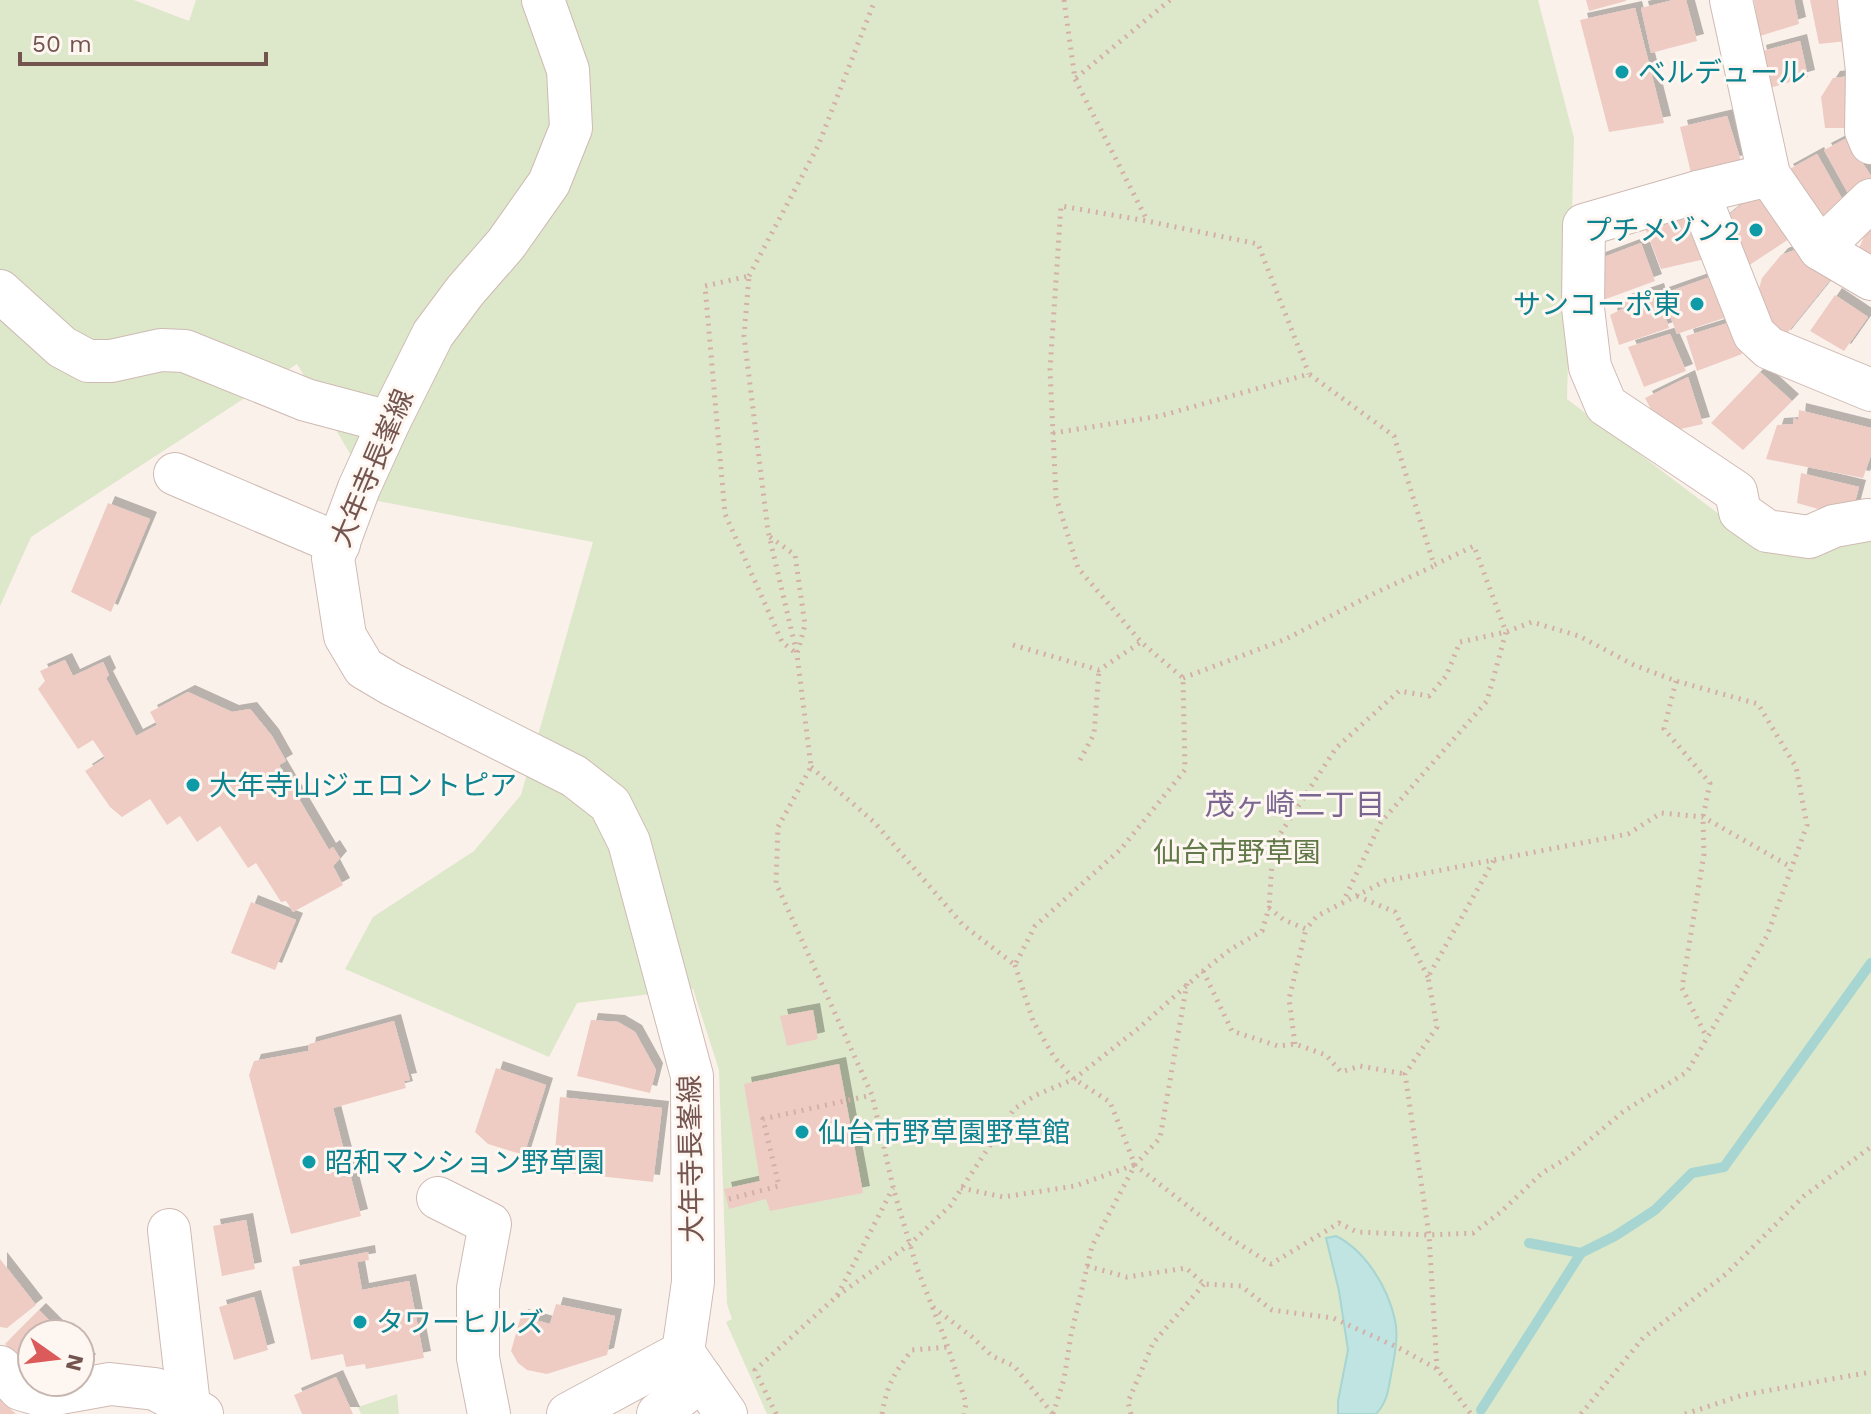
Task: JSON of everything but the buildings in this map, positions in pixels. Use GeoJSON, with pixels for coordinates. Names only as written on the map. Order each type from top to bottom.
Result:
{"type":"FeatureCollection","features":[{"type":"Feature","properties":{"kind":"street","name":"大年寺長峯線"},"geometry":{"type":"LineString","coordinates":[[543,0],[568,70],[571,128],[549,183],[506,244],[433,334],[359,488],[333,558],[345,636],[364,668],[574,776],[610,804],[629,842],[692,1076],[692,1366]]}},
{"type":"Feature","properties":{"kind":"street"},"geometry":{"type":"LineString","coordinates":[[1731,0],[1769,175],[1820,249],[1871,279]]}},
{"type":"Feature","properties":{"kind":"street"},"geometry":{"type":"LineString","coordinates":[[1859,0],[1867,71],[1866,131],[1871,143]]}},
{"type":"Feature","properties":{"kind":"street"},"geometry":{"type":"LineString","coordinates":[[1769,175],[1584,225],[1583,308],[1590,367],[1606,405],[1736,492],[1740,512],[1767,531],[1809,537],[1834,526],[1868,520]]}},
{"type":"Feature","properties":{"kind":"street"},"geometry":{"type":"LineString","coordinates":[[1698,192],[1754,334],[1769,348],[1871,390]]}},
{"type":"Feature","properties":{"kind":"street"},"geometry":{"type":"LineString","coordinates":[[1820,249],[1871,200]]}},
{"type":"Feature","properties":{"kind":"street"},"geometry":{"type":"LineString","coordinates":[[0,291],[62,347],[88,361],[111,361],[161,350],[185,351],[306,400],[389,422]]}},
{"type":"Feature","properties":{"kind":"street"},"geometry":{"type":"LineString","coordinates":[[175,474],[339,544]]}},
{"type":"Feature","properties":{"kind":"street"},"geometry":{"type":"LineString","coordinates":[[438,1198],[490,1224],[478,1288],[478,1358],[489,1414]]}},
{"type":"Feature","properties":{"kind":"street"},"geometry":{"type":"LineString","coordinates":[[169,1230],[195,1410]]}},
{"type":"Feature","properties":{"kind":"street"},"geometry":{"type":"LineString","coordinates":[[568,1414],[692,1366]]}},
{"type":"Feature","properties":{"kind":"street"},"geometry":{"type":"LineString","coordinates":[[658,1414],[692,1366]]}},
{"type":"Feature","properties":{"kind":"street"},"geometry":{"type":"LineString","coordinates":[[692,1366],[726,1414]]}},
{"type":"Feature","properties":{"kind":"street"},"geometry":{"type":"LineString","coordinates":[[0,1367],[20,1389],[44,1396],[110,1384],[155,1389],[195,1410]]}},
{"type":"Feature","properties":{"kind":"path"},"geometry":{"type":"LineString","coordinates":[[875,0],[818,146],[749,276],[744,336],[770,537],[797,654],[811,767],[778,827],[776,883],[872,1095],[893,1187],[966,1403],[964,1414]]}},
{"type":"Feature","properties":{"kind":"path"},"geometry":{"type":"LineString","coordinates":[[1064,0],[1075,79],[1147,221]]}},
{"type":"Feature","properties":{"kind":"path"},"geometry":{"type":"LineString","coordinates":[[1075,79],[1170,0]]}},
{"type":"Feature","properties":{"kind":"path"},"geometry":{"type":"LineString","coordinates":[[1015,965],[1035,926],[1121,849],[1185,770],[1183,678],[1141,642],[1078,568],[1056,497],[1050,370],[1061,206],[1258,244],[1309,374],[1394,436],[1434,565]]}},
{"type":"Feature","properties":{"kind":"path"},"geometry":{"type":"LineString","coordinates":[[749,276],[705,286],[725,514],[782,642],[797,654]]}},
{"type":"Feature","properties":{"kind":"path"},"geometry":{"type":"LineString","coordinates":[[1053,433],[1160,416],[1309,374]]}},
{"type":"Feature","properties":{"kind":"path"},"geometry":{"type":"LineString","coordinates":[[770,537],[795,555],[805,625],[797,654]]}},
{"type":"Feature","properties":{"kind":"path"},"geometry":{"type":"LineString","coordinates":[[1183,678],[1286,639],[1474,546],[1506,632],[1487,701],[1381,822],[1343,903]]}},
{"type":"Feature","properties":{"kind":"path"},"geometry":{"type":"LineString","coordinates":[[776,1414],[755,1370],[837,1296],[910,1244],[950,1206],[1014,1109],[1036,1095],[1074,1079],[1140,1027],[1187,983],[1231,949],[1262,931],[1269,908],[1273,845],[1336,748],[1399,691],[1429,696],[1446,676],[1460,642],[1506,632],[1532,622],[1579,636],[1634,665],[1676,681],[1758,704],[1796,767],[1807,825],[1767,936],[1687,1072],[1624,1111],[1569,1157],[1542,1173],[1502,1211],[1473,1233],[1357,1232],[1339,1223],[1271,1264],[1225,1235],[1135,1165],[1110,1102],[1074,1079],[1054,1057],[1033,1021],[1015,965],[963,925],[875,823],[811,767]]}},
{"type":"Feature","properties":{"kind":"path"},"geometry":{"type":"LineString","coordinates":[[1013,645],[1099,670],[1141,642]]}},
{"type":"Feature","properties":{"kind":"path"},"geometry":{"type":"LineString","coordinates":[[1080,760],[1094,734],[1099,670]]}},
{"type":"Feature","properties":{"kind":"path"},"geometry":{"type":"LineString","coordinates":[[1676,681],[1664,729],[1710,783],[1703,817],[1704,854],[1682,988],[1708,1039]]}},
{"type":"Feature","properties":{"kind":"path"},"geometry":{"type":"LineString","coordinates":[[1295,1044],[1289,999],[1306,929],[1317,916],[1385,881],[1628,834],[1661,813],[1703,817],[1791,867]]}},
{"type":"Feature","properties":{"kind":"path"},"geometry":{"type":"LineString","coordinates":[[1428,977],[1494,860]]}},
{"type":"Feature","properties":{"kind":"path"},"geometry":{"type":"LineString","coordinates":[[1356,896],[1395,912],[1428,977],[1437,1027],[1405,1074],[1429,1235],[1437,1369]]}},
{"type":"Feature","properties":{"kind":"path"},"geometry":{"type":"LineString","coordinates":[[1269,908],[1284,920],[1306,929]]}},
{"type":"Feature","properties":{"kind":"path"},"geometry":{"type":"LineString","coordinates":[[1203,971],[1232,1031],[1278,1046],[1295,1044],[1326,1055],[1341,1072],[1360,1066],[1405,1074]]}},
{"type":"Feature","properties":{"kind":"path"},"geometry":{"type":"LineString","coordinates":[[932,1307],[992,1356],[1014,1366],[1053,1414],[1064,1379],[1092,1246],[1135,1165],[1160,1138],[1187,983]]}},
{"type":"Feature","properties":{"kind":"path"},"geometry":{"type":"LineString","coordinates":[[693,1208],[779,1186],[763,1119],[872,1095]]}},
{"type":"Feature","properties":{"kind":"path"},"geometry":{"type":"LineString","coordinates":[[1581,1414],[1643,1338],[1726,1274],[1804,1196],[1871,1147]]}},
{"type":"Feature","properties":{"kind":"path"},"geometry":{"type":"LineString","coordinates":[[961,1188],[1003,1197],[1075,1186],[1135,1165]]}},
{"type":"Feature","properties":{"kind":"path"},"geometry":{"type":"LineString","coordinates":[[837,1296],[893,1187]]}},
{"type":"Feature","properties":{"kind":"path"},"geometry":{"type":"LineString","coordinates":[[1087,1266],[1127,1277],[1186,1268],[1204,1284],[1241,1286],[1272,1310],[1333,1318],[1437,1369],[1471,1414]]}},
{"type":"Feature","properties":{"kind":"path"},"geometry":{"type":"LineString","coordinates":[[1131,1414],[1128,1402],[1153,1343],[1204,1284]]}},
{"type":"Feature","properties":{"kind":"path"},"geometry":{"type":"LineString","coordinates":[[882,1414],[892,1374],[912,1350],[948,1347]]}},
{"type":"Feature","properties":{"kind":"path"},"geometry":{"type":"LineString","coordinates":[[1685,1414],[1743,1395],[1871,1372]]}},
{"type":"Feature","properties":{"kind":"green space","name":"仙台市野草園"},"geometry":{"type":"Polygon","coordinates":[[[0,0],[134,0],[189,21],[196,0],[1538,0],[1574,138],[1567,399],[1765,549],[1871,531],[1871,1414],[767,1414],[726,1322],[732,1319],[727,1304],[719,1070],[693,989],[577,1003],[549,1057],[345,969],[373,917],[474,851],[521,795],[593,542],[378,501],[297,364],[31,537],[0,606],[0,0]]]}},
{"type":"Feature","properties":{"kind":"green space"},"geometry":{"type":"Polygon","coordinates":[[[397,1394],[399,1414],[361,1414],[358,1407],[397,1394]]]}},
{"type":"Feature","properties":{"kind":"water"},"geometry":{"type":"Polygon","coordinates":[[[1336,1236],[1357,1251],[1374,1272],[1387,1295],[1395,1320],[1396,1348],[1389,1387],[1385,1401],[1376,1414],[1338,1414],[1348,1350],[1339,1291],[1326,1238],[1336,1236]]]}},
{"type":"Feature","properties":{"kind":"waterway"},"geometry":{"type":"LineString","coordinates":[[1481,1410],[1581,1253],[1655,1210],[1692,1173],[1724,1167],[1871,963]]}},
{"type":"Feature","properties":{"kind":"waterway"},"geometry":{"type":"LineString","coordinates":[[1529,1243],[1581,1253]]}},
{"type":"Feature","properties":{"kind":"place","name":"ベルデュール"},"geometry":{"type":"Point","coordinates":[1622,72]}},
{"type":"Feature","properties":{"kind":"place","name":"プチメゾン2"},"geometry":{"type":"Point","coordinates":[1756,230]}},
{"type":"Feature","properties":{"kind":"place","name":"サンコーポ東"},"geometry":{"type":"Point","coordinates":[1697,304]}},
{"type":"Feature","properties":{"kind":"place","name":"大年寺山ジェロントピア"},"geometry":{"type":"Point","coordinates":[193,785]}},
{"type":"Feature","properties":{"kind":"place","name":"仙台市野草園野草館"},"geometry":{"type":"Point","coordinates":[802,1132]}},
{"type":"Feature","properties":{"kind":"place","name":"昭和マンション野草園"},"geometry":{"type":"Point","coordinates":[309,1162]}},
{"type":"Feature","properties":{"kind":"place","name":"タワーヒルズ"},"geometry":{"type":"Point","coordinates":[360,1322]}},
{"type":"Feature","properties":{"kind":"district","name":"茂ヶ崎二丁目"},"geometry":{"type":"Point","coordinates":[1295,804]}}]}
